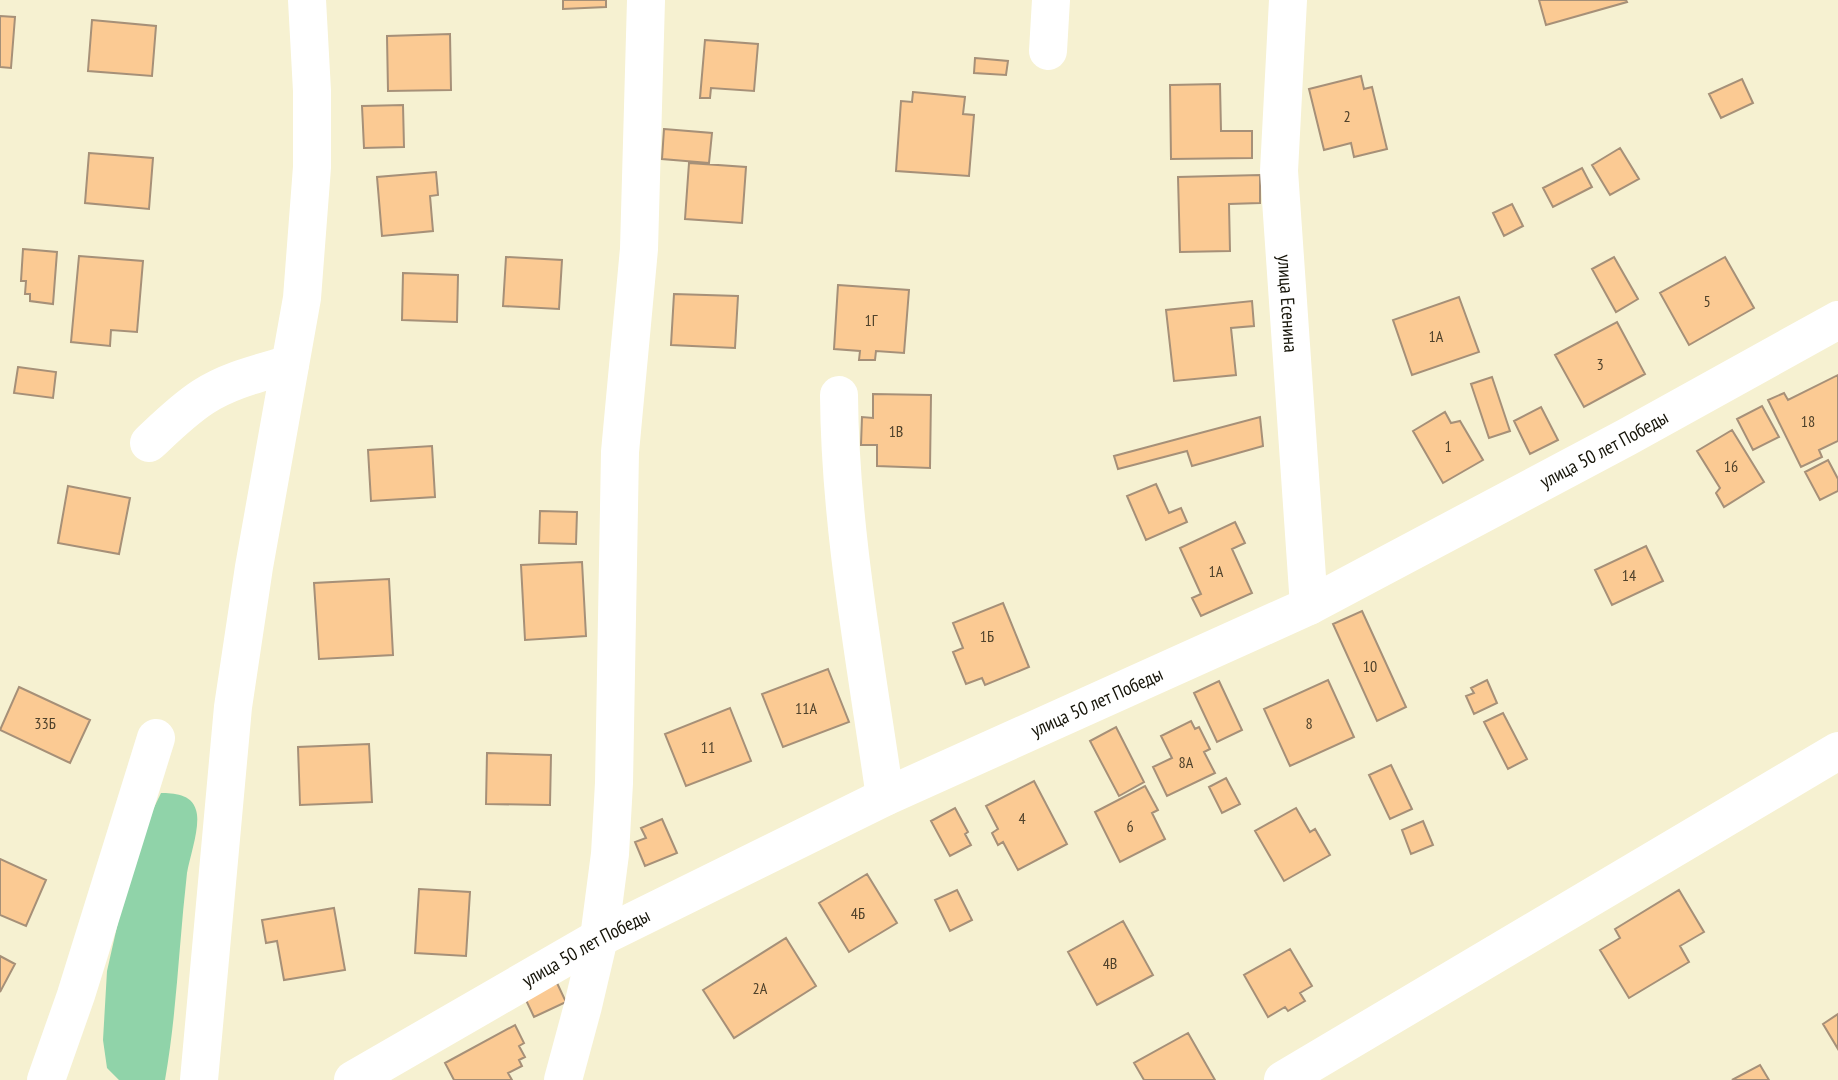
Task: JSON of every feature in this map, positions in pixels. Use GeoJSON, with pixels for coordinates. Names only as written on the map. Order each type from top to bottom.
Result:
{"type":"FeatureCollection","features":[{"type":"Feature","properties":{"kind":"street"},"geometry":{"type":"LineString","coordinates":[[199,1080],[233,707],[254,568],[302,298],[312,167],[312,91],[307,0]]}},
{"type":"Feature","properties":{"kind":"street"},"geometry":{"type":"LineString","coordinates":[[563,1080],[599,938],[610,854],[614,783],[620,452],[639,249],[646,0]]}},
{"type":"Feature","properties":{"kind":"street"},"geometry":{"type":"LineString","coordinates":[[1048,51],[1051,0]]}},
{"type":"Feature","properties":{"kind":"street","name":"улица Есенина"},"geometry":{"type":"LineString","coordinates":[[1287,0],[1279,171],[1309,606]]}},
{"type":"Feature","properties":{"kind":"street","name":"улица 50 лет Победы"},"geometry":{"type":"LineString","coordinates":[[353,1080],[599,938],[885,797],[1309,606],[1627,437],[1838,320]]}},
{"type":"Feature","properties":{"kind":"street"},"geometry":{"type":"LineString","coordinates":[[149,443],[203,397],[237,380],[289,364]]}},
{"type":"Feature","properties":{"kind":"street"},"geometry":{"type":"LineString","coordinates":[[839,395],[840,455],[846,519],[885,797]]}},
{"type":"Feature","properties":{"kind":"street"},"geometry":{"type":"LineString","coordinates":[[46,1080],[76,995],[156,738]]}},
{"type":"Feature","properties":{"kind":"street"},"geometry":{"type":"LineString","coordinates":[[1283,1080],[1838,751]]}},
{"type":"Feature","properties":{"kind":"green space"},"geometry":{"type":"Polygon","coordinates":[[[161,793],[176,794],[191,801],[197,816],[187,873],[169,1054],[165,1080],[119,1080],[107,1068],[103,1040],[107,971],[126,887],[147,822],[161,793]]]}},
{"type":"Feature","properties":{"kind":"building"},"geometry":{"type":"Polygon","coordinates":[[[563,0],[606,0],[606,7],[563,9],[563,0]]]}},
{"type":"Feature","properties":{"kind":"building"},"geometry":{"type":"Polygon","coordinates":[[[1539,0],[1626,0],[1627,2],[1546,25],[1539,0]]]}},
{"type":"Feature","properties":{"kind":"building"},"geometry":{"type":"Polygon","coordinates":[[[0,16],[15,17],[11,68],[0,67],[0,16]]]}},
{"type":"Feature","properties":{"kind":"building"},"geometry":{"type":"Polygon","coordinates":[[[92,20],[156,26],[152,76],[88,71],[92,20]]]}},
{"type":"Feature","properties":{"kind":"building"},"geometry":{"type":"Polygon","coordinates":[[[450,34],[451,90],[388,91],[387,36],[450,34]]]}},
{"type":"Feature","properties":{"kind":"building"},"geometry":{"type":"Polygon","coordinates":[[[705,40],[758,44],[754,91],[711,88],[710,98],[700,98],[705,40]]]}},
{"type":"Feature","properties":{"kind":"building"},"geometry":{"type":"Polygon","coordinates":[[[975,58],[1008,61],[1006,75],[974,73],[975,58]]]}},
{"type":"Feature","properties":{"kind":"building"},"geometry":{"type":"Polygon","coordinates":[[[1361,76],[1364,89],[1372,87],[1387,149],[1354,157],[1351,143],[1324,150],[1309,89],[1361,76]]]}},
{"type":"Feature","properties":{"kind":"building"},"geometry":{"type":"Polygon","coordinates":[[[1742,79],[1753,103],[1721,118],[1709,94],[1742,79]]]}},
{"type":"Feature","properties":{"kind":"building"},"geometry":{"type":"Polygon","coordinates":[[[1220,84],[1221,131],[1252,131],[1252,158],[1171,159],[1170,85],[1220,84]]]}},
{"type":"Feature","properties":{"kind":"building"},"geometry":{"type":"Polygon","coordinates":[[[913,92],[965,97],[963,114],[974,115],[969,176],[896,171],[901,101],[912,102],[913,92]]]}},
{"type":"Feature","properties":{"kind":"building"},"geometry":{"type":"Polygon","coordinates":[[[403,105],[404,147],[364,148],[362,106],[403,105]]]}},
{"type":"Feature","properties":{"kind":"building"},"geometry":{"type":"Polygon","coordinates":[[[664,129],[712,133],[709,163],[662,159],[664,129]]]}},
{"type":"Feature","properties":{"kind":"building"},"geometry":{"type":"Polygon","coordinates":[[[1620,148],[1639,179],[1610,195],[1592,165],[1620,148]]]}},
{"type":"Feature","properties":{"kind":"building"},"geometry":{"type":"Polygon","coordinates":[[[89,153],[153,158],[149,209],[85,203],[89,153]]]}},
{"type":"Feature","properties":{"kind":"building"},"geometry":{"type":"Polygon","coordinates":[[[689,163],[746,167],[742,223],[685,219],[689,163]]]}},
{"type":"Feature","properties":{"kind":"building"},"geometry":{"type":"Polygon","coordinates":[[[1582,168],[1592,187],[1553,207],[1543,188],[1582,168]]]}},
{"type":"Feature","properties":{"kind":"building"},"geometry":{"type":"Polygon","coordinates":[[[436,172],[438,195],[430,196],[433,231],[382,236],[377,177],[436,172]]]}},
{"type":"Feature","properties":{"kind":"building"},"geometry":{"type":"Polygon","coordinates":[[[1260,175],[1260,203],[1229,204],[1230,251],[1180,252],[1178,177],[1260,175]]]}},
{"type":"Feature","properties":{"kind":"building"},"geometry":{"type":"Polygon","coordinates":[[[1512,204],[1523,226],[1504,236],[1493,213],[1512,204]]]}},
{"type":"Feature","properties":{"kind":"building"},"geometry":{"type":"Polygon","coordinates":[[[23,249],[57,252],[53,304],[30,301],[30,294],[25,294],[26,281],[21,281],[23,249]]]}},
{"type":"Feature","properties":{"kind":"building"},"geometry":{"type":"Polygon","coordinates":[[[79,256],[143,261],[137,332],[111,330],[110,346],[71,342],[79,256]]]}},
{"type":"Feature","properties":{"kind":"building"},"geometry":{"type":"Polygon","coordinates":[[[506,257],[562,260],[559,309],[503,306],[506,257]]]}},
{"type":"Feature","properties":{"kind":"building"},"geometry":{"type":"Polygon","coordinates":[[[1614,257],[1638,299],[1616,312],[1592,269],[1614,257]]]}},
{"type":"Feature","properties":{"kind":"building"},"geometry":{"type":"Polygon","coordinates":[[[1725,257],[1754,308],[1689,345],[1660,293],[1725,257]]]}},
{"type":"Feature","properties":{"kind":"building"},"geometry":{"type":"Polygon","coordinates":[[[403,273],[458,275],[457,322],[402,320],[403,273]]]}},
{"type":"Feature","properties":{"kind":"building"},"geometry":{"type":"Polygon","coordinates":[[[838,285],[909,290],[904,353],[876,351],[875,360],[859,360],[860,351],[834,349],[838,285]]]}},
{"type":"Feature","properties":{"kind":"building"},"geometry":{"type":"Polygon","coordinates":[[[674,294],[738,296],[735,348],[671,345],[674,294]]]}},
{"type":"Feature","properties":{"kind":"building"},"geometry":{"type":"Polygon","coordinates":[[[1459,297],[1479,352],[1412,375],[1393,320],[1459,297]]]}},
{"type":"Feature","properties":{"kind":"building"},"geometry":{"type":"Polygon","coordinates":[[[1252,301],[1254,326],[1231,328],[1236,375],[1174,381],[1166,310],[1252,301]]]}},
{"type":"Feature","properties":{"kind":"building"},"geometry":{"type":"Polygon","coordinates":[[[1617,322],[1645,374],[1584,407],[1555,355],[1617,322]]]}},
{"type":"Feature","properties":{"kind":"building"},"geometry":{"type":"Polygon","coordinates":[[[18,367],[56,372],[53,398],[14,393],[18,367]]]}},
{"type":"Feature","properties":{"kind":"building"},"geometry":{"type":"Polygon","coordinates":[[[1838,375],[1838,441],[1819,450],[1822,457],[1801,467],[1768,400],[1784,393],[1788,400],[1838,375]]]}},
{"type":"Feature","properties":{"kind":"building"},"geometry":{"type":"Polygon","coordinates":[[[1492,377],[1510,431],[1489,438],[1471,384],[1492,377]]]}},
{"type":"Feature","properties":{"kind":"building"},"geometry":{"type":"Polygon","coordinates":[[[873,394],[931,395],[930,468],[877,466],[877,445],[861,445],[862,417],[873,418],[873,394]]]}},
{"type":"Feature","properties":{"kind":"building"},"geometry":{"type":"Polygon","coordinates":[[[1762,406],[1779,437],[1753,450],[1737,419],[1762,406]]]}},
{"type":"Feature","properties":{"kind":"building"},"geometry":{"type":"Polygon","coordinates":[[[1541,407],[1558,440],[1530,454],[1514,421],[1541,407]]]}},
{"type":"Feature","properties":{"kind":"building"},"geometry":{"type":"Polygon","coordinates":[[[1445,412],[1451,423],[1460,421],[1483,460],[1443,483],[1413,431],[1445,412]]]}},
{"type":"Feature","properties":{"kind":"building"},"geometry":{"type":"Polygon","coordinates":[[[1260,417],[1263,446],[1192,466],[1187,451],[1118,469],[1114,456],[1260,417]]]}},
{"type":"Feature","properties":{"kind":"building"},"geometry":{"type":"Polygon","coordinates":[[[1732,430],[1764,482],[1724,507],[1716,493],[1720,488],[1697,451],[1732,430]]]}},
{"type":"Feature","properties":{"kind":"building"},"geometry":{"type":"Polygon","coordinates":[[[432,446],[435,497],[371,501],[368,450],[432,446]]]}},
{"type":"Feature","properties":{"kind":"building"},"geometry":{"type":"Polygon","coordinates":[[[1828,460],[1838,479],[1838,491],[1820,500],[1805,472],[1828,460]]]}},
{"type":"Feature","properties":{"kind":"building"},"geometry":{"type":"Polygon","coordinates":[[[1156,484],[1169,513],[1181,508],[1187,522],[1146,540],[1127,496],[1156,484]]]}},
{"type":"Feature","properties":{"kind":"building"},"geometry":{"type":"Polygon","coordinates":[[[68,486],[130,498],[119,554],[58,543],[68,486]]]}},
{"type":"Feature","properties":{"kind":"building"},"geometry":{"type":"Polygon","coordinates":[[[540,511],[577,512],[576,544],[539,543],[540,511]]]}},
{"type":"Feature","properties":{"kind":"building"},"geometry":{"type":"Polygon","coordinates":[[[1235,522],[1245,543],[1232,549],[1252,593],[1201,616],[1192,598],[1201,594],[1180,548],[1235,522]]]}},
{"type":"Feature","properties":{"kind":"building"},"geometry":{"type":"Polygon","coordinates":[[[1646,546],[1663,581],[1612,605],[1595,570],[1646,546]]]}},
{"type":"Feature","properties":{"kind":"building"},"geometry":{"type":"Polygon","coordinates":[[[582,562],[586,636],[525,640],[521,565],[582,562]]]}},
{"type":"Feature","properties":{"kind":"building"},"geometry":{"type":"Polygon","coordinates":[[[389,579],[393,655],[319,659],[314,583],[389,579]]]}},
{"type":"Feature","properties":{"kind":"building"},"geometry":{"type":"Polygon","coordinates":[[[1003,603],[1029,667],[985,685],[982,678],[966,684],[953,652],[963,648],[953,623],[1003,603]]]}},
{"type":"Feature","properties":{"kind":"building"},"geometry":{"type":"Polygon","coordinates":[[[1362,611],[1406,707],[1377,721],[1333,624],[1362,611]]]}},
{"type":"Feature","properties":{"kind":"building"},"geometry":{"type":"Polygon","coordinates":[[[828,669],[849,722],[783,747],[762,694],[828,669]]]}},
{"type":"Feature","properties":{"kind":"building"},"geometry":{"type":"Polygon","coordinates":[[[1328,680],[1354,737],[1290,766],[1264,709],[1328,680]]]}},
{"type":"Feature","properties":{"kind":"building"},"geometry":{"type":"Polygon","coordinates":[[[1487,680],[1497,703],[1474,714],[1466,696],[1474,693],[1471,688],[1487,680]]]}},
{"type":"Feature","properties":{"kind":"building"},"geometry":{"type":"Polygon","coordinates":[[[1219,681],[1242,730],[1217,742],[1194,693],[1219,681]]]}},
{"type":"Feature","properties":{"kind":"building"},"geometry":{"type":"Polygon","coordinates":[[[19,687],[90,720],[70,763],[0,730],[19,687]]]}},
{"type":"Feature","properties":{"kind":"building"},"geometry":{"type":"Polygon","coordinates":[[[730,708],[751,761],[686,786],[665,734],[730,708]]]}},
{"type":"Feature","properties":{"kind":"building"},"geometry":{"type":"Polygon","coordinates":[[[1503,713],[1527,759],[1508,769],[1484,722],[1503,713]]]}},
{"type":"Feature","properties":{"kind":"building"},"geometry":{"type":"Polygon","coordinates":[[[1191,721],[1195,729],[1199,727],[1210,749],[1204,752],[1215,773],[1167,796],[1153,767],[1172,758],[1161,736],[1191,721]]]}},
{"type":"Feature","properties":{"kind":"building"},"geometry":{"type":"Polygon","coordinates":[[[1116,727],[1144,782],[1119,796],[1090,741],[1116,727]]]}},
{"type":"Feature","properties":{"kind":"building"},"geometry":{"type":"Polygon","coordinates":[[[369,744],[372,802],[300,805],[298,747],[369,744]]]}},
{"type":"Feature","properties":{"kind":"building"},"geometry":{"type":"Polygon","coordinates":[[[487,753],[551,755],[550,805],[486,804],[487,753]]]}},
{"type":"Feature","properties":{"kind":"building"},"geometry":{"type":"Polygon","coordinates":[[[1391,765],[1412,809],[1390,819],[1369,775],[1391,765]]]}},
{"type":"Feature","properties":{"kind":"building"},"geometry":{"type":"Polygon","coordinates":[[[1226,778],[1240,804],[1222,813],[1209,787],[1226,778]]]}},
{"type":"Feature","properties":{"kind":"building"},"geometry":{"type":"Polygon","coordinates":[[[1034,781],[1067,844],[1018,870],[1003,842],[998,845],[992,833],[998,829],[986,806],[1034,781]]]}},
{"type":"Feature","properties":{"kind":"building"},"geometry":{"type":"Polygon","coordinates":[[[1145,786],[1158,810],[1152,813],[1165,839],[1120,862],[1095,812],[1145,786]]]}},
{"type":"Feature","properties":{"kind":"building"},"geometry":{"type":"Polygon","coordinates":[[[955,808],[968,832],[965,834],[971,845],[950,856],[931,821],[955,808]]]}},
{"type":"Feature","properties":{"kind":"building"},"geometry":{"type":"Polygon","coordinates":[[[1296,808],[1310,832],[1315,829],[1330,855],[1284,881],[1255,831],[1296,808]]]}},
{"type":"Feature","properties":{"kind":"building"},"geometry":{"type":"Polygon","coordinates":[[[662,819],[677,853],[645,866],[635,842],[646,838],[641,828],[662,819]]]}},
{"type":"Feature","properties":{"kind":"building"},"geometry":{"type":"Polygon","coordinates":[[[1423,821],[1433,845],[1411,854],[1402,830],[1423,821]]]}},
{"type":"Feature","properties":{"kind":"building"},"geometry":{"type":"Polygon","coordinates":[[[0,859],[46,880],[26,926],[0,915],[0,859]]]}},
{"type":"Feature","properties":{"kind":"building"},"geometry":{"type":"Polygon","coordinates":[[[867,874],[897,923],[849,952],[819,903],[867,874]]]}},
{"type":"Feature","properties":{"kind":"building"},"geometry":{"type":"Polygon","coordinates":[[[419,889],[470,892],[466,956],[415,953],[419,889]]]}},
{"type":"Feature","properties":{"kind":"building"},"geometry":{"type":"Polygon","coordinates":[[[957,890],[972,920],[950,931],[935,900],[957,890]]]}},
{"type":"Feature","properties":{"kind":"building"},"geometry":{"type":"Polygon","coordinates":[[[1679,890],[1704,932],[1680,946],[1689,962],[1629,998],[1600,950],[1620,938],[1615,929],[1679,890]]]}},
{"type":"Feature","properties":{"kind":"building"},"geometry":{"type":"Polygon","coordinates":[[[334,908],[345,970],[284,980],[277,941],[266,943],[262,920],[334,908]]]}},
{"type":"Feature","properties":{"kind":"building"},"geometry":{"type":"Polygon","coordinates":[[[1123,921],[1153,975],[1097,1005],[1068,952],[1123,921]]]}},
{"type":"Feature","properties":{"kind":"building"},"geometry":{"type":"Polygon","coordinates":[[[786,938],[816,986],[734,1038],[703,990],[786,938]]]}},
{"type":"Feature","properties":{"kind":"building"},"geometry":{"type":"Polygon","coordinates":[[[1290,949],[1312,986],[1300,993],[1305,1001],[1288,1011],[1285,1007],[1268,1017],[1244,975],[1290,949]]]}},
{"type":"Feature","properties":{"kind":"building"},"geometry":{"type":"Polygon","coordinates":[[[0,956],[15,964],[0,992],[0,956]]]}},
{"type":"Feature","properties":{"kind":"building"},"geometry":{"type":"Polygon","coordinates":[[[557,983],[566,1002],[534,1017],[525,998],[557,983]]]}},
{"type":"Feature","properties":{"kind":"building"},"geometry":{"type":"Polygon","coordinates":[[[1838,1014],[1838,1049],[1823,1024],[1838,1014]]]}},
{"type":"Feature","properties":{"kind":"building"},"geometry":{"type":"Polygon","coordinates":[[[515,1025],[524,1043],[519,1046],[525,1057],[519,1060],[522,1066],[508,1073],[512,1080],[454,1080],[445,1063],[515,1025]]]}},
{"type":"Feature","properties":{"kind":"building"},"geometry":{"type":"Polygon","coordinates":[[[1188,1033],[1215,1080],[1144,1080],[1134,1063],[1188,1033]]]}},
{"type":"Feature","properties":{"kind":"building"},"geometry":{"type":"Polygon","coordinates":[[[1760,1065],[1769,1080],[1732,1080],[1760,1065]]]}}]}
